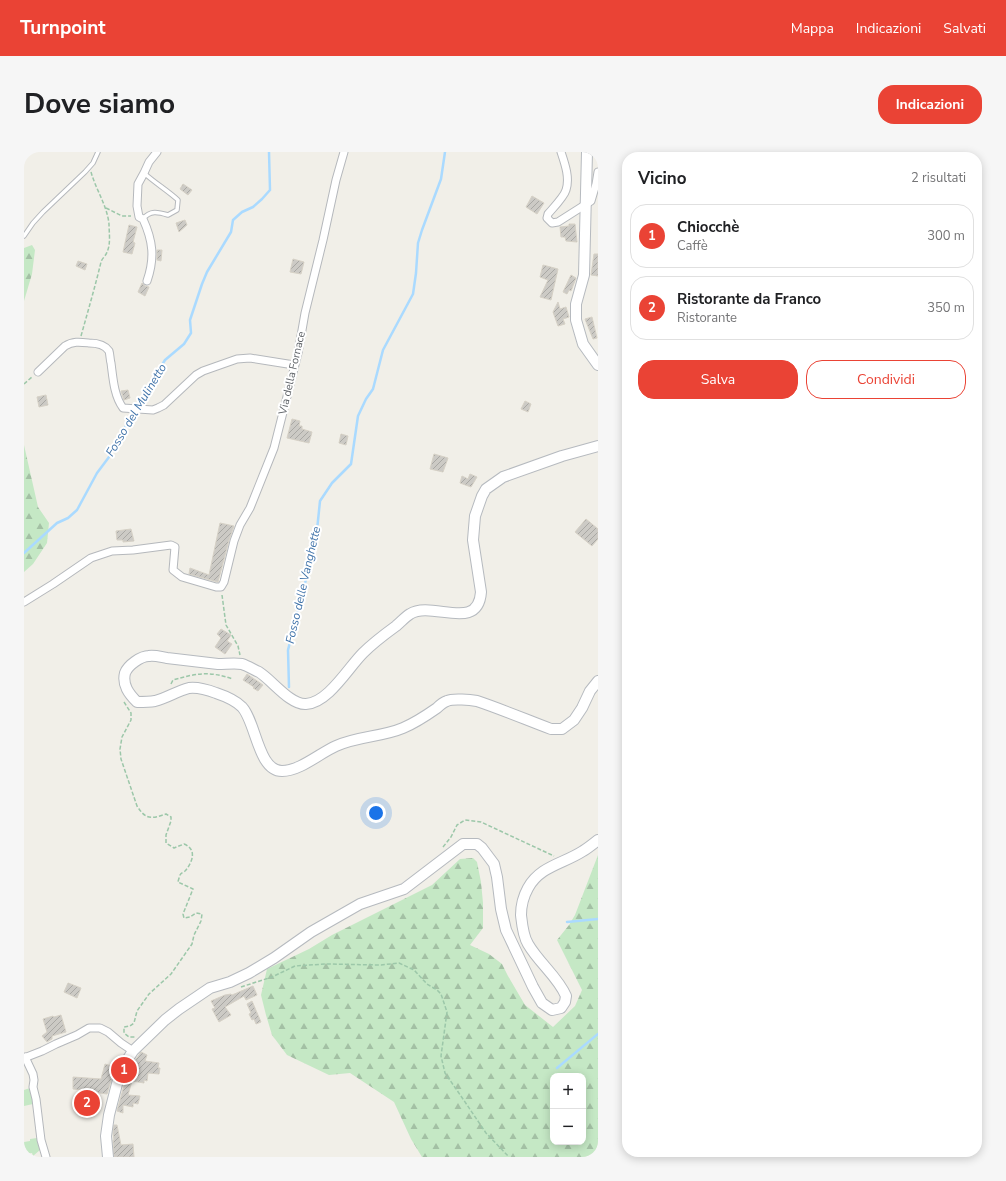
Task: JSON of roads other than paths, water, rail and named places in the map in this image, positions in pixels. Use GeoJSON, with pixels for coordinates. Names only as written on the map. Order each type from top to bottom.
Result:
{"type":"FeatureCollection","features":[{"type":"Feature","properties":{"kind":"main road"},"geometry":{"type":"LineString","coordinates":[[587,152],[584,275],[576,304],[576,320],[583,344],[598,365]]}},
{"type":"Feature","properties":{"kind":"main road"},"geometry":{"type":"LineString","coordinates":[[598,446],[562,456],[503,477],[486,489],[475,516],[474,540],[481,592],[480,600],[476,607],[468,613],[461,614],[432,610],[421,610],[411,613],[364,652],[334,686],[323,697],[314,703],[304,704],[296,701],[284,694],[260,673],[243,664],[220,664],[148,656],[131,664],[126,671],[124,679],[126,687],[137,702],[156,700],[191,688],[205,689],[234,700],[243,708],[250,721],[265,759],[270,767],[283,771],[306,763],[350,740],[384,734],[403,728],[448,700],[476,701],[551,729],[562,729],[574,720],[582,708],[590,691],[598,680]]}},
{"type":"Feature","properties":{"kind":"main road"},"geometry":{"type":"LineString","coordinates":[[108,1157],[106,1136],[109,1115],[122,1068],[133,1051],[165,1020],[210,988],[230,982],[248,973],[274,958],[311,932],[360,904],[404,889],[463,844],[477,844],[482,848],[494,864],[501,909],[506,930],[512,944],[542,1003],[552,1010],[561,1008],[565,1002],[566,996],[563,988],[538,959],[527,943],[524,935],[521,906],[523,898],[532,881],[537,876],[583,852],[598,840]]}},
{"type":"Feature","properties":{"kind":"street"},"geometry":{"type":"LineString","coordinates":[[147,281],[150,271],[152,252],[149,234],[137,206],[138,184],[149,162],[157,152]]}},
{"type":"Feature","properties":{"kind":"street","name":"Via della Fornace"},"geometry":{"type":"LineString","coordinates":[[24,602],[91,558],[112,551],[171,545],[175,547],[172,570],[182,577],[216,587],[221,587],[224,582],[234,541],[240,525],[250,508],[274,448],[336,180],[344,152]]}},
{"type":"Feature","properties":{"kind":"street"},"geometry":{"type":"LineString","coordinates":[[561,152],[568,179],[566,191],[548,214],[547,218],[552,223],[558,222],[591,201],[598,172]]}},
{"type":"Feature","properties":{"kind":"street"},"geometry":{"type":"LineString","coordinates":[[38,372],[70,343],[93,343],[102,346],[109,352],[113,376],[120,403],[123,408],[152,410],[164,405],[196,375],[237,359],[250,358],[294,365]]}},
{"type":"Feature","properties":{"kind":"street"},"geometry":{"type":"LineString","coordinates":[[46,1157],[41,1140],[33,1087],[33,1074],[25,1057],[42,1051],[89,1028],[100,1028],[108,1032],[121,1044],[133,1051]]}},
{"type":"Feature","properties":{"kind":"lane"},"geometry":{"type":"LineString","coordinates":[[24,236],[43,212],[93,163],[98,152]]}},
{"type":"Feature","properties":{"kind":"lane"},"geometry":{"type":"LineString","coordinates":[[141,218],[150,212],[168,215],[177,210],[178,200],[144,173]]}},
{"type":"Feature","properties":{"kind":"waterway","name":"Fosso del Mulinetto"},"geometry":{"type":"LineString","coordinates":[[24,553],[57,523],[68,518],[77,510],[97,473],[109,457],[165,360],[184,344],[191,333],[190,320],[202,284],[207,272],[231,232],[233,220],[242,212],[253,207],[270,190],[269,152]]}},
{"type":"Feature","properties":{"kind":"waterway","name":"Fosso delle Vanghette"},"geometry":{"type":"LineString","coordinates":[[289,687],[288,650],[316,540],[320,501],[332,483],[351,464],[358,416],[366,399],[373,389],[383,350],[413,294],[418,243],[441,179],[445,152]]}},
{"type":"Feature","properties":{"kind":"waterway"},"geometry":{"type":"LineString","coordinates":[[567,922],[598,919]]}},
{"type":"Feature","properties":{"kind":"waterway"},"geometry":{"type":"LineString","coordinates":[[557,1068],[598,1034]]}},
{"type":"Feature","properties":{"kind":"place","name":"Chiocchè"},"geometry":{"type":"Point","coordinates":[124,1070]}},
{"type":"Feature","properties":{"kind":"place","name":"Ristorante da Franco"},"geometry":{"type":"Point","coordinates":[87,1103]}}]}
